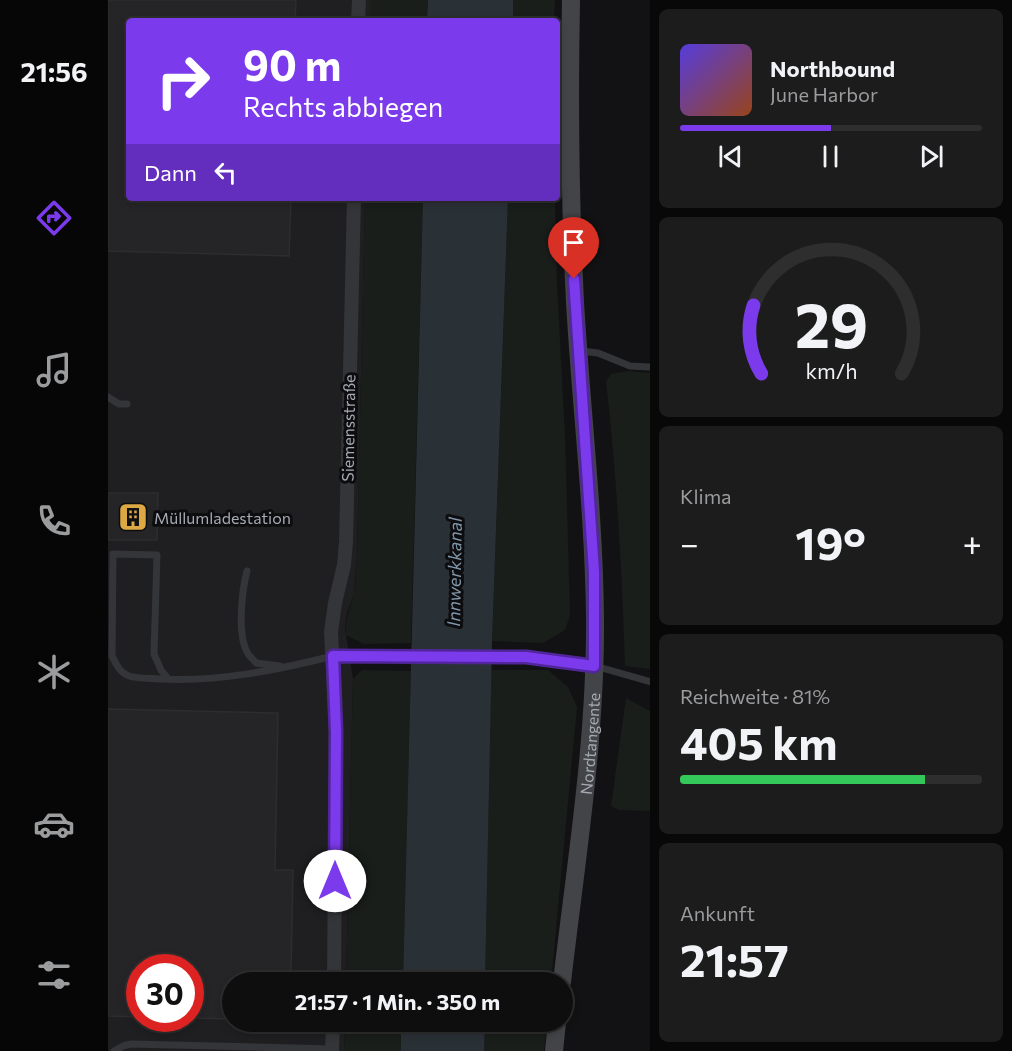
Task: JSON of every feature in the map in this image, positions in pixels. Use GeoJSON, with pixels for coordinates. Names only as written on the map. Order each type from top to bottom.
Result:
{"type":"FeatureCollection","features":[{"type":"Feature","properties":{"kind":"main road","name":"Nordtangente"},"geometry":{"type":"LineString","coordinates":[[563,972],[589,753],[594,666],[594,572],[578,351],[570,190],[571,0]]}},
{"type":"Feature","properties":{"kind":"main road"},"geometry":{"type":"LineString","coordinates":[[554,1051],[556,1032]]}},
{"type":"Feature","properties":{"kind":"street"},"geometry":{"type":"LineString","coordinates":[[358,18],[359,0]]}},
{"type":"Feature","properties":{"kind":"street","name":"Siemensstraße"},"geometry":{"type":"LineString","coordinates":[[334,972],[336,732],[332,619],[344,566],[346,542],[354,201]]}},
{"type":"Feature","properties":{"kind":"street"},"geometry":{"type":"LineString","coordinates":[[333,656],[526,657],[594,666]]}},
{"type":"Feature","properties":{"kind":"street"},"geometry":{"type":"LineString","coordinates":[[332,1050],[333,1032]]}},
{"type":"Feature","properties":{"kind":"lane"},"geometry":{"type":"LineString","coordinates":[[578,351],[598,353],[630,366],[650,367]]}},
{"type":"Feature","properties":{"kind":"lane"},"geometry":{"type":"LineString","coordinates":[[108,397],[119,404],[127,404]]}},
{"type":"Feature","properties":{"kind":"lane"},"geometry":{"type":"LineString","coordinates":[[168,679],[154,654],[157,555],[113,554],[111,642],[117,667],[128,676],[168,679],[208,680],[333,656]]}},
{"type":"Feature","properties":{"kind":"lane"},"geometry":{"type":"LineString","coordinates":[[247,571],[243,589],[243,640],[247,652],[256,663],[287,666]]}},
{"type":"Feature","properties":{"kind":"lane"},"geometry":{"type":"LineString","coordinates":[[594,666],[650,682]]}},
{"type":"Feature","properties":{"kind":"lane"},"geometry":{"type":"LineString","coordinates":[[114,1051],[131,1044],[332,1050]]}},
{"type":"Feature","properties":{"kind":"shaded area"},"geometry":{"type":"Polygon","coordinates":[[[108,0],[370,0],[370,18],[126,18],[126,201],[365,201],[357,555],[354,594],[347,613],[345,628],[353,679],[346,972],[222,972],[222,1032],[345,1032],[344,1051],[108,1051],[108,0]]]}},
{"type":"Feature","properties":{"kind":"shaded area"},"geometry":{"type":"Polygon","coordinates":[[[370,0],[428,0],[427,18],[370,18],[370,0]]]}},
{"type":"Feature","properties":{"kind":"shaded area"},"geometry":{"type":"Polygon","coordinates":[[[513,0],[555,0],[554,18],[513,18],[513,0]]]}},
{"type":"Feature","properties":{"kind":"shaded area"},"geometry":{"type":"Polygon","coordinates":[[[365,201],[423,201],[411,643],[364,644],[346,635],[347,619],[355,588],[365,201]]]}},
{"type":"Feature","properties":{"kind":"shaded area"},"geometry":{"type":"Polygon","coordinates":[[[508,201],[555,201],[570,615],[565,630],[543,643],[492,641],[508,201]]]}},
{"type":"Feature","properties":{"kind":"shaded area"},"geometry":{"type":"Polygon","coordinates":[[[627,371],[650,373],[650,669],[625,666],[619,524],[606,382],[611,374],[627,371]]]}},
{"type":"Feature","properties":{"kind":"shaded area"},"geometry":{"type":"Polygon","coordinates":[[[362,670],[411,671],[403,972],[346,972],[353,679],[362,670]]]}},
{"type":"Feature","properties":{"kind":"shaded area"},"geometry":{"type":"Polygon","coordinates":[[[491,670],[548,670],[568,687],[577,707],[552,972],[485,972],[491,670]]]}},
{"type":"Feature","properties":{"kind":"shaded area"},"geometry":{"type":"Polygon","coordinates":[[[626,698],[650,711],[650,811],[619,810],[611,806],[626,698]]]}},
{"type":"Feature","properties":{"kind":"shaded area"},"geometry":{"type":"Polygon","coordinates":[[[345,1032],[401,1032],[401,1051],[344,1051],[345,1032]]]}},
{"type":"Feature","properties":{"kind":"shaded area"},"geometry":{"type":"Polygon","coordinates":[[[485,1032],[546,1032],[544,1051],[484,1051],[485,1032]]]}},
{"type":"Feature","properties":{"kind":"water"},"geometry":{"type":"Polygon","coordinates":[[[428,0],[513,0],[513,18],[427,18],[428,0]]]}},
{"type":"Feature","properties":{"kind":"water","name":"Innwerkkanal"},"geometry":{"type":"Polygon","coordinates":[[[423,201],[508,201],[492,641],[485,972],[403,972],[423,201]]]}},
{"type":"Feature","properties":{"kind":"water"},"geometry":{"type":"Polygon","coordinates":[[[401,1032],[485,1032],[484,1051],[401,1051],[401,1032]]]}},
{"type":"Feature","properties":{"kind":"building"},"geometry":{"type":"Polygon","coordinates":[[[108,0],[296,0],[295,18],[126,18],[126,201],[291,201],[289,256],[108,251],[108,0]]]}},
{"type":"Feature","properties":{"kind":"building","name":"Müllumladestation"},"geometry":{"type":"Polygon","coordinates":[[[108,493],[158,493],[157,540],[108,540],[108,493]]]}},
{"type":"Feature","properties":{"kind":"building"},"geometry":{"type":"Polygon","coordinates":[[[108,709],[278,713],[275,870],[293,870],[291,972],[222,972],[222,1019],[204,1018],[204,954],[126,954],[126,1017],[108,1016],[108,709]]]}},
{"type":"Feature","properties":{"kind":"place","name":"Müllumladestation"},"geometry":{"type":"Point","coordinates":[133,517]}},
{"type":"Feature","properties":{"kind":"route"},"geometry":{"type":"LineString","coordinates":[[335,881],[336,732],[333,656],[526,657],[594,666],[594,572],[574,279]]}}]}
